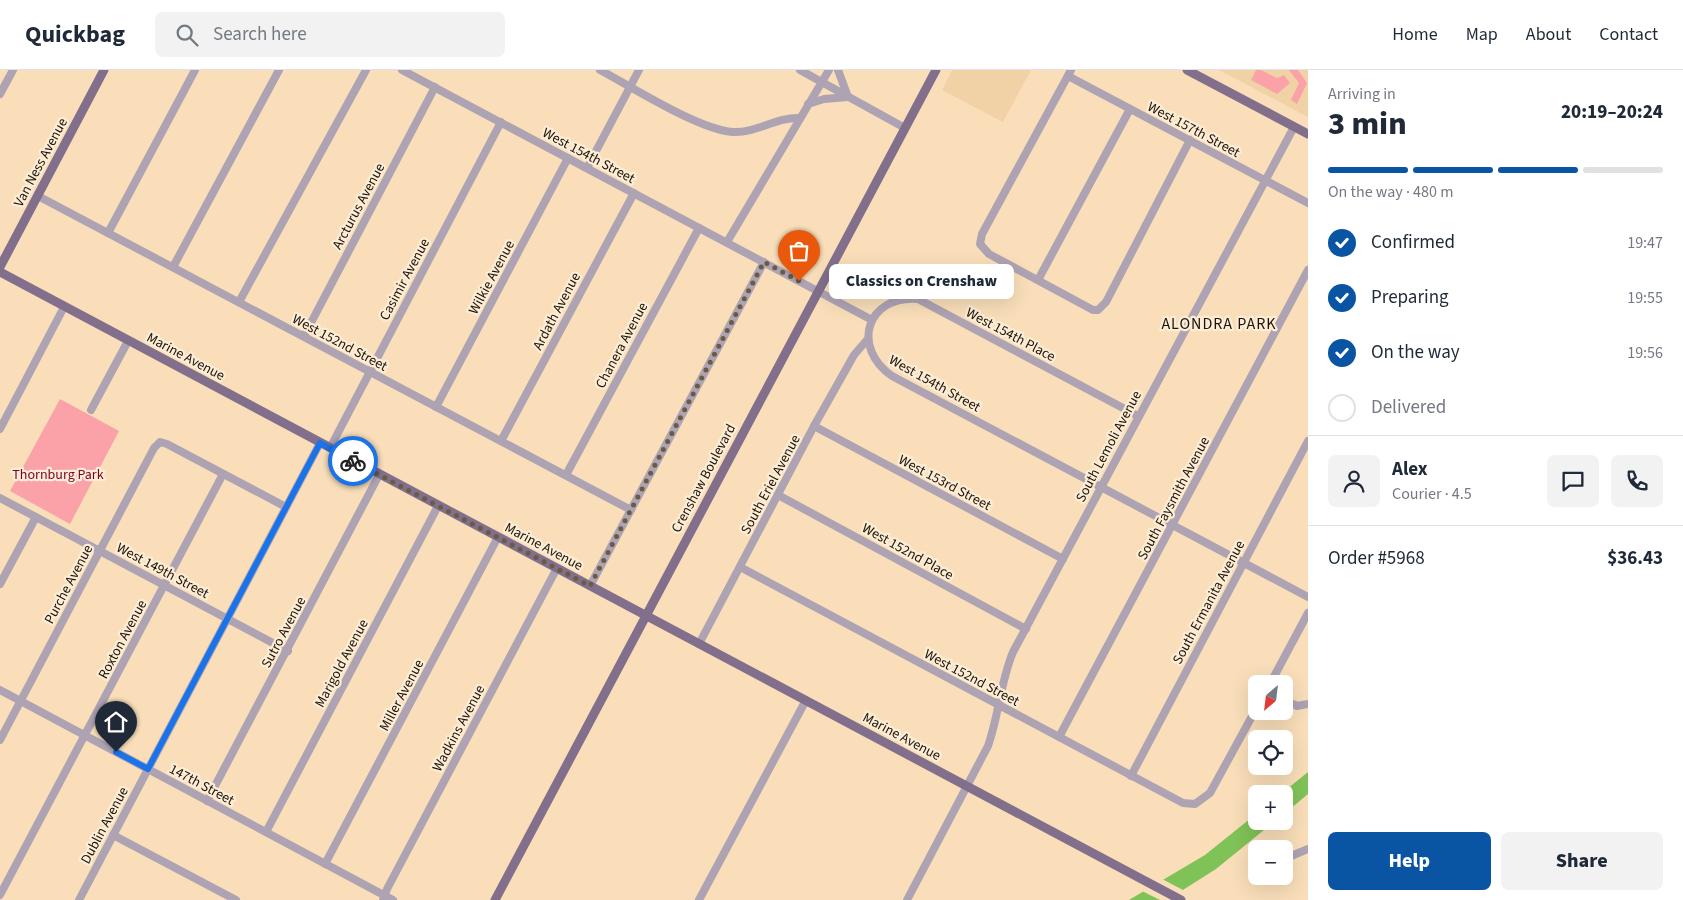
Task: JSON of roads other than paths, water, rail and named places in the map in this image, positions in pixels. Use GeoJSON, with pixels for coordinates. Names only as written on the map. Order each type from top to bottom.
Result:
{"type":"FeatureCollection","features":[{"type":"Feature","properties":{"kind":"main road","name":"Van Ness Avenue"},"geometry":{"type":"LineString","coordinates":[[0,267],[104,70]]}},
{"type":"Feature","properties":{"kind":"main road","name":"Crenshaw Boulevard"},"geometry":{"type":"LineString","coordinates":[[495,900],[936,70]]}},
{"type":"Feature","properties":{"kind":"main road"},"geometry":{"type":"LineString","coordinates":[[1187,70],[1308,134]]}},
{"type":"Feature","properties":{"kind":"main road","name":"Marine Avenue"},"geometry":{"type":"LineString","coordinates":[[0,272],[1178,898]]}},
{"type":"Feature","properties":{"kind":"street"},"geometry":{"type":"LineString","coordinates":[[0,94],[13,70]]}},
{"type":"Feature","properties":{"kind":"street"},"geometry":{"type":"LineString","coordinates":[[108,233],[195,70]]}},
{"type":"Feature","properties":{"kind":"street"},"geometry":{"type":"LineString","coordinates":[[173,267],[280,70]]}},
{"type":"Feature","properties":{"kind":"street"},"geometry":{"type":"LineString","coordinates":[[239,302],[366,70]]}},
{"type":"Feature","properties":{"kind":"street","name":"West 154th Street"},"geometry":{"type":"LineString","coordinates":[[402,70],[872,320]]}},
{"type":"Feature","properties":{"kind":"street"},"geometry":{"type":"LineString","coordinates":[[600,70],[692,119],[721,130],[733,132],[755,129],[786,118],[800,118]]}},
{"type":"Feature","properties":{"kind":"street"},"geometry":{"type":"LineString","coordinates":[[587,168],[639,70]]}},
{"type":"Feature","properties":{"kind":"street"},"geometry":{"type":"LineString","coordinates":[[803,72],[820,70]]}},
{"type":"Feature","properties":{"kind":"street"},"geometry":{"type":"LineString","coordinates":[[727,242],[829,70]]}},
{"type":"Feature","properties":{"kind":"street"},"geometry":{"type":"LineString","coordinates":[[838,70],[848,97]]}},
{"type":"Feature","properties":{"kind":"street"},"geometry":{"type":"LineString","coordinates":[[803,72],[905,128]]}},
{"type":"Feature","properties":{"kind":"street"},"geometry":{"type":"LineString","coordinates":[[1070,73],[982,234],[980,244],[989,254],[1085,306],[1098,310],[1106,302],[1190,140]]}},
{"type":"Feature","properties":{"kind":"street","name":"West 157th Street"},"geometry":{"type":"LineString","coordinates":[[1070,73],[1130,109],[1308,203]]}},
{"type":"Feature","properties":{"kind":"street","name":"Arcturus Avenue"},"geometry":{"type":"LineString","coordinates":[[304,336],[435,87]]}},
{"type":"Feature","properties":{"kind":"street"},"geometry":{"type":"LineString","coordinates":[[808,104],[824,99],[848,97]]}},
{"type":"Feature","properties":{"kind":"street"},"geometry":{"type":"LineString","coordinates":[[1038,280],[1130,109]]}},
{"type":"Feature","properties":{"kind":"street","name":"Casimir Avenue"},"geometry":{"type":"LineString","coordinates":[[330,448],[501,122]]}},
{"type":"Feature","properties":{"kind":"street","name":"South Lemoli Avenue"},"geometry":{"type":"LineString","coordinates":[[907,900],[988,746],[1007,668],[1026,629],[1138,416],[1294,127]]}},
{"type":"Feature","properties":{"kind":"street","name":"Wilkie Avenue"},"geometry":{"type":"LineString","coordinates":[[436,407],[568,158]]}},
{"type":"Feature","properties":{"kind":"street","name":"Ardath Avenue"},"geometry":{"type":"LineString","coordinates":[[501,441],[634,193]]}},
{"type":"Feature","properties":{"kind":"street","name":"West 152nd Street"},"geometry":{"type":"LineString","coordinates":[[38,196],[631,510]]}},
{"type":"Feature","properties":{"kind":"street","name":"Chanera Avenue"},"geometry":{"type":"LineString","coordinates":[[566,475],[699,228]]}},
{"type":"Feature","properties":{"kind":"street"},"geometry":{"type":"LineString","coordinates":[[590,586],[764,262]]}},
{"type":"Feature","properties":{"kind":"street","name":"South Faysmith Avenue"},"geometry":{"type":"LineString","coordinates":[[1060,737],[1308,270]]}},
{"type":"Feature","properties":{"kind":"street","name":"West 154th Place"},"geometry":{"type":"LineString","coordinates":[[872,320],[883,307],[894,301],[918,299],[1138,416]]}},
{"type":"Feature","properties":{"kind":"street"},"geometry":{"type":"LineString","coordinates":[[0,429],[64,307]]}},
{"type":"Feature","properties":{"kind":"street"},"geometry":{"type":"LineString","coordinates":[[867,340],[872,320]]}},
{"type":"Feature","properties":{"kind":"street","name":"West 154th Street"},"geometry":{"type":"LineString","coordinates":[[867,340],[874,360],[892,376],[1308,596]]}},
{"type":"Feature","properties":{"kind":"street","name":"South Eriel Avenue"},"geometry":{"type":"LineString","coordinates":[[699,644],[814,426],[854,355],[867,340]]}},
{"type":"Feature","properties":{"kind":"street"},"geometry":{"type":"LineString","coordinates":[[91,410],[128,341]]}},
{"type":"Feature","properties":{"kind":"street","name":"West 153rd Street"},"geometry":{"type":"LineString","coordinates":[[814,426],[1063,559]]}},
{"type":"Feature","properties":{"kind":"street","name":"South Ermanita Avenue"},"geometry":{"type":"LineString","coordinates":[[1131,776],[1308,441]]}},
{"type":"Feature","properties":{"kind":"street","name":"Purche Avenue"},"geometry":{"type":"LineString","coordinates":[[0,740],[154,448],[160,442],[167,444],[224,474]]}},
{"type":"Feature","properties":{"kind":"street","name":"Dublin Avenue"},"geometry":{"type":"LineString","coordinates":[[82,899],[113,835],[320,443]]}},
{"type":"Feature","properties":{"kind":"street"},"geometry":{"type":"LineString","coordinates":[[224,474],[286,507]]}},
{"type":"Feature","properties":{"kind":"street","name":"Roxton Avenue"},"geometry":{"type":"LineString","coordinates":[[0,895],[224,474]]}},
{"type":"Feature","properties":{"kind":"street","name":"Sutro Avenue"},"geometry":{"type":"LineString","coordinates":[[207,801],[380,475]]}},
{"type":"Feature","properties":{"kind":"street","name":"West 152nd Place"},"geometry":{"type":"LineString","coordinates":[[778,495],[1026,629]]}},
{"type":"Feature","properties":{"kind":"street","name":"West 149th Street"},"geometry":{"type":"LineString","coordinates":[[0,498],[288,651]]}},
{"type":"Feature","properties":{"kind":"street","name":"Marigold Avenue"},"geometry":{"type":"LineString","coordinates":[[266,832],[438,506]]}},
{"type":"Feature","properties":{"kind":"street"},"geometry":{"type":"LineString","coordinates":[[0,584],[36,517]]}},
{"type":"Feature","properties":{"kind":"street","name":"Miller Avenue"},"geometry":{"type":"LineString","coordinates":[[325,864],[498,537]]}},
{"type":"Feature","properties":{"kind":"street","name":"West 152nd Street"},"geometry":{"type":"LineString","coordinates":[[740,567],[1177,801],[1195,804],[1205,798],[1215,786],[1250,720]]}},
{"type":"Feature","properties":{"kind":"street","name":"Wadkins Avenue"},"geometry":{"type":"LineString","coordinates":[[384,898],[557,568]]}},
{"type":"Feature","properties":{"kind":"street"},"geometry":{"type":"LineString","coordinates":[[1275,675],[1308,613]]}},
{"type":"Feature","properties":{"kind":"street","name":"147th Street"},"geometry":{"type":"LineString","coordinates":[[0,690],[266,832],[384,898],[393,900]]}},
{"type":"Feature","properties":{"kind":"street"},"geometry":{"type":"LineString","coordinates":[[699,900],[806,700]]}},
{"type":"Feature","properties":{"kind":"street"},"geometry":{"type":"LineString","coordinates":[[1293,704],[1297,706],[1308,704]]}},
{"type":"Feature","properties":{"kind":"street"},"geometry":{"type":"LineString","coordinates":[[113,835],[236,900]]}},
{"type":"Feature","properties":{"kind":"street"},"geometry":{"type":"LineString","coordinates":[[1293,855],[1308,849]]}},
{"type":"Feature","properties":{"kind":"place","name":"Classics on Crenshaw"},"geometry":{"type":"Point","coordinates":[799,281]}},
{"type":"Feature","properties":{"kind":"district","name":"ALONDRA PARK"},"geometry":{"type":"Point","coordinates":[1219,323]}},
{"type":"Feature","properties":{"kind":"park label","name":"Thornburg Park"},"geometry":{"type":"Point","coordinates":[58,474]}}]}
